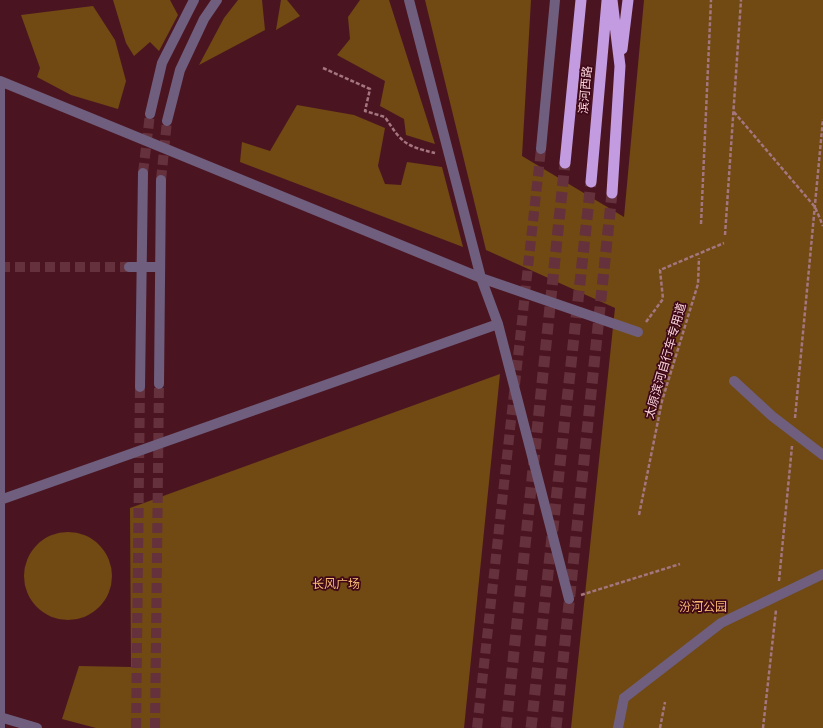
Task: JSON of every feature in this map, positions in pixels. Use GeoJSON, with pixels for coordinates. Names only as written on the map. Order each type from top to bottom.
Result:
{"type":"FeatureCollection","features":[{"type":"Feature","properties":{"kind":"highway","name":"滨河西路"},"geometry":{"type":"LineString","coordinates":[[565,163],[581,0]]}},
{"type":"Feature","properties":{"kind":"highway","name":"滨河西路"},"geometry":{"type":"LineString","coordinates":[[591,182],[607,0]]}},
{"type":"Feature","properties":{"kind":"highway"},"geometry":{"type":"LineString","coordinates":[[612,0],[620,66]]}},
{"type":"Feature","properties":{"kind":"highway"},"geometry":{"type":"LineString","coordinates":[[612,193],[620,66],[628,0]]}},
{"type":"Feature","properties":{"kind":"street"},"geometry":{"type":"LineString","coordinates":[[150,114],[162,64],[194,0]]}},
{"type":"Feature","properties":{"kind":"street"},"geometry":{"type":"LineString","coordinates":[[167,121],[180,70],[204,19],[216,0]]}},
{"type":"Feature","properties":{"kind":"street"},"geometry":{"type":"LineString","coordinates":[[409,0],[481,278],[498,324],[569,599]]}},
{"type":"Feature","properties":{"kind":"street"},"geometry":{"type":"LineString","coordinates":[[542,148],[556,0]]}},
{"type":"Feature","properties":{"kind":"street"},"geometry":{"type":"LineString","coordinates":[[0,728],[0,81],[481,278],[638,332]]}},
{"type":"Feature","properties":{"kind":"street"},"geometry":{"type":"LineString","coordinates":[[140,387],[143,173]]}},
{"type":"Feature","properties":{"kind":"street"},"geometry":{"type":"LineString","coordinates":[[159,384],[161,180]]}},
{"type":"Feature","properties":{"kind":"street"},"geometry":{"type":"LineString","coordinates":[[129,267],[160,267]]}},
{"type":"Feature","properties":{"kind":"street"},"geometry":{"type":"LineString","coordinates":[[0,500],[498,324]]}},
{"type":"Feature","properties":{"kind":"street"},"geometry":{"type":"LineString","coordinates":[[734,381],[772,416],[823,456]]}},
{"type":"Feature","properties":{"kind":"street"},"geometry":{"type":"LineString","coordinates":[[618,728],[624,698],[721,623],[823,574]]}},
{"type":"Feature","properties":{"kind":"street"},"geometry":{"type":"LineString","coordinates":[[0,717],[37,728]]}},
{"type":"Feature","properties":{"kind":"path"},"geometry":{"type":"LineString","coordinates":[[701,224],[711,0]]}},
{"type":"Feature","properties":{"kind":"path"},"geometry":{"type":"LineString","coordinates":[[726,235],[740,0]]}},
{"type":"Feature","properties":{"kind":"path"},"geometry":{"type":"LineString","coordinates":[[323,68],[370,89],[365,111],[385,117],[397,135],[412,148],[449,156]]}},
{"type":"Feature","properties":{"kind":"path"},"geometry":{"type":"LineString","coordinates":[[734,112],[814,207],[823,226]]}},
{"type":"Feature","properties":{"kind":"path"},"geometry":{"type":"LineString","coordinates":[[638,332],[663,299],[660,270],[724,243]]}},
{"type":"Feature","properties":{"kind":"path","name":"太原滨河自行车专用道"},"geometry":{"type":"LineString","coordinates":[[639,515],[662,400],[698,284],[700,258]]}},
{"type":"Feature","properties":{"kind":"path"},"geometry":{"type":"LineString","coordinates":[[569,599],[680,564]]}},
{"type":"Feature","properties":{"kind":"path"},"geometry":{"type":"LineString","coordinates":[[660,728],[665,702]]}},
{"type":"Feature","properties":{"kind":"green space"},"geometry":{"type":"Polygon","coordinates":[[[113,0],[170,0],[178,15],[159,51],[150,42],[134,56],[126,43],[113,0]]]}},
{"type":"Feature","properties":{"kind":"green space"},"geometry":{"type":"Polygon","coordinates":[[[238,0],[262,0],[265,30],[199,65],[224,18],[238,0]]]}},
{"type":"Feature","properties":{"kind":"green space"},"geometry":{"type":"Polygon","coordinates":[[[281,0],[287,0],[300,16],[276,30],[281,0]]]}},
{"type":"Feature","properties":{"kind":"green space"},"geometry":{"type":"Polygon","coordinates":[[[360,0],[389,0],[435,144],[406,135],[404,119],[380,106],[385,81],[337,55],[350,39],[348,17],[360,0]]]}},
{"type":"Feature","properties":{"kind":"green space","name":"汾河公园"},"geometry":{"type":"Polygon","coordinates":[[[425,0],[531,0],[522,156],[624,217],[644,0],[823,0],[823,728],[571,728],[615,308],[486,250],[425,0]]]}},
{"type":"Feature","properties":{"kind":"green space"},"geometry":{"type":"Polygon","coordinates":[[[93,6],[115,40],[126,81],[118,109],[71,95],[37,77],[40,68],[21,15],[93,6]]]}},
{"type":"Feature","properties":{"kind":"green space"},"geometry":{"type":"Polygon","coordinates":[[[297,105],[354,115],[385,128],[378,166],[385,184],[401,185],[407,162],[442,167],[463,247],[240,162],[242,142],[270,151],[297,105]]]}},
{"type":"Feature","properties":{"kind":"green space","name":"长风广场"},"geometry":{"type":"Polygon","coordinates":[[[500,374],[464,728],[96,728],[62,719],[79,666],[131,667],[130,508],[500,374]]]}},
{"type":"Feature","properties":{"kind":"green space"},"geometry":{"type":"Polygon","coordinates":[[[59,532],[77,532],[93,539],[105,551],[112,567],[112,585],[105,601],[93,613],[77,620],[59,620],[43,613],[31,601],[24,585],[24,567],[31,551],[43,539],[59,532]]]}},
{"type":"Feature","properties":{"kind":"tunnel"},"geometry":{"type":"LineString","coordinates":[[143,173],[150,114]]}},
{"type":"Feature","properties":{"kind":"tunnel"},"geometry":{"type":"LineString","coordinates":[[161,180],[167,121]]}},
{"type":"Feature","properties":{"kind":"tunnel"},"geometry":{"type":"LineString","coordinates":[[477,728],[541,149]]}},
{"type":"Feature","properties":{"kind":"tunnel"},"geometry":{"type":"LineString","coordinates":[[506,728],[565,163]]}},
{"type":"Feature","properties":{"kind":"tunnel"},"geometry":{"type":"LineString","coordinates":[[531,728],[591,182]]}},
{"type":"Feature","properties":{"kind":"tunnel"},"geometry":{"type":"LineString","coordinates":[[556,728],[612,193]]}},
{"type":"Feature","properties":{"kind":"tunnel"},"geometry":{"type":"LineString","coordinates":[[0,267],[129,267]]}},
{"type":"Feature","properties":{"kind":"tunnel"},"geometry":{"type":"LineString","coordinates":[[155,728],[159,384]]}},
{"type":"Feature","properties":{"kind":"tunnel"},"geometry":{"type":"LineString","coordinates":[[136,728],[140,387]]}}]}
